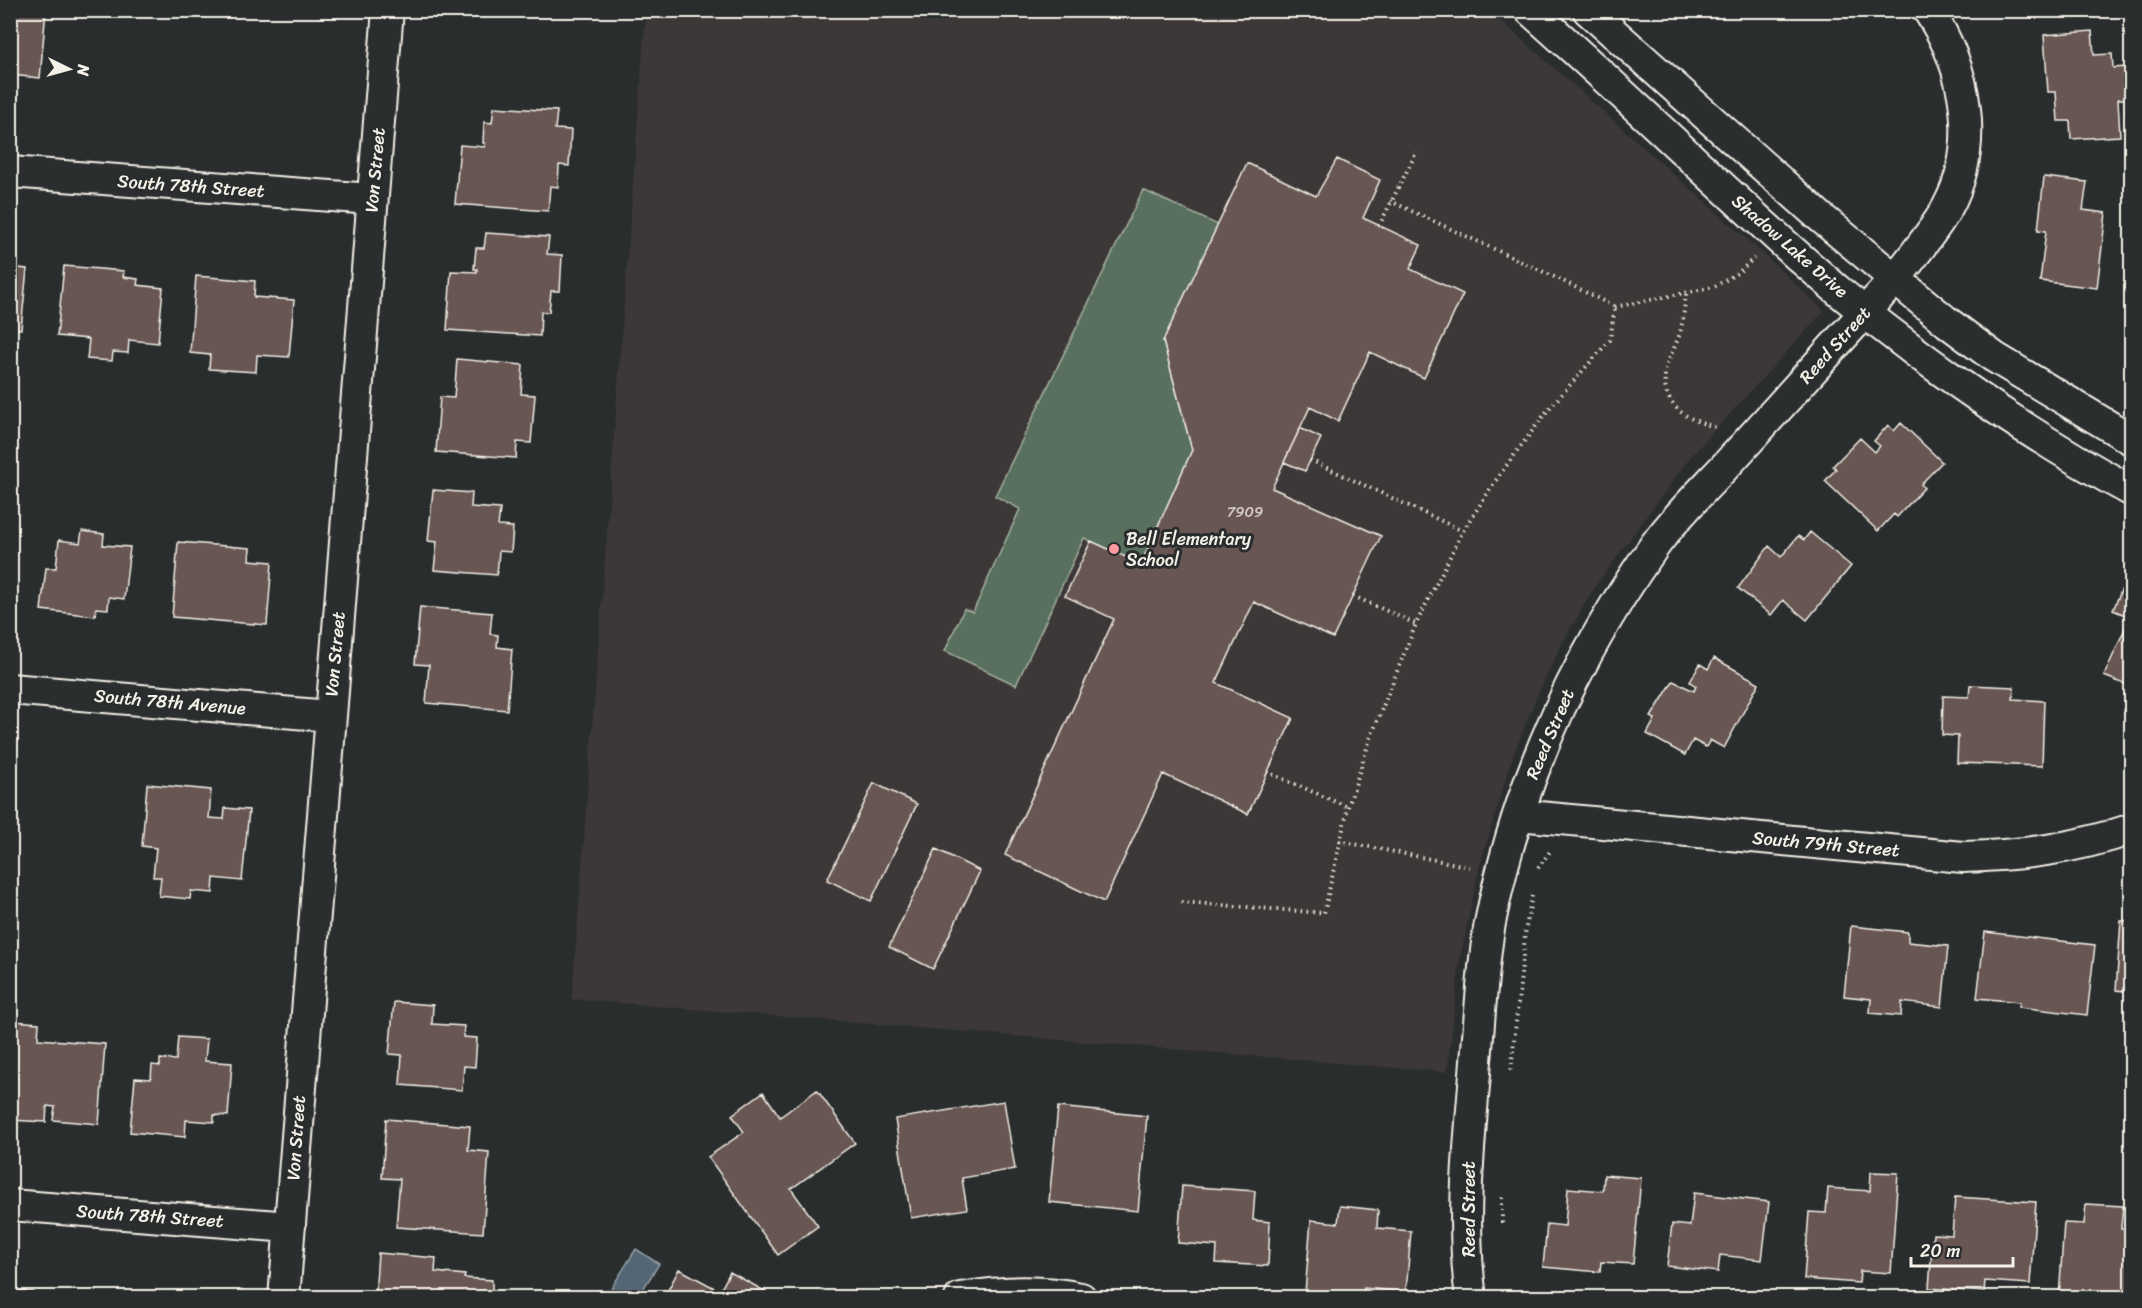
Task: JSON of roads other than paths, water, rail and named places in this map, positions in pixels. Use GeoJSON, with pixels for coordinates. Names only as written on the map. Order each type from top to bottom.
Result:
{"type":"FeatureCollection","features":[{"type":"Feature","properties":{"kind":"street","name":"Von Street"},"geometry":{"type":"LineString","coordinates":[[284,1298],[388,10]]}},
{"type":"Feature","properties":{"kind":"street","name":"Shadow Lake Drive"},"geometry":{"type":"LineString","coordinates":[[1530,10],[1800,257],[1865,311],[1939,368],[2009,417],[2083,465],[2132,491]]}},
{"type":"Feature","properties":{"kind":"street"},"geometry":{"type":"LineString","coordinates":[[1588,10],[1819,216],[1947,322],[1994,357],[2132,440]]}},
{"type":"Feature","properties":{"kind":"street","name":"Reed Street"},"geometry":{"type":"LineString","coordinates":[[1471,1298],[1466,1225],[1468,1158],[1482,995],[1490,925],[1504,863],[1529,780],[1559,706],[1589,649],[1657,542],[1895,279],[1931,233],[1947,207],[1959,181],[1966,146],[1966,113],[1959,76],[1947,43],[1928,10]]}},
{"type":"Feature","properties":{"kind":"street","name":"South 78th Street"},"geometry":{"type":"LineString","coordinates":[[10,172],[372,199]]}},
{"type":"Feature","properties":{"kind":"street","name":"South 78th Avenue"},"geometry":{"type":"LineString","coordinates":[[10,689],[330,716]]}},
{"type":"Feature","properties":{"kind":"street","name":"South 79th Street"},"geometry":{"type":"LineString","coordinates":[[1518,815],[1963,857],[2057,850],[2096,842],[2132,829]]}},
{"type":"Feature","properties":{"kind":"street","name":"South 78th Street"},"geometry":{"type":"LineString","coordinates":[[10,1205],[290,1227]]}},
{"type":"Feature","properties":{"kind":"street"},"geometry":{"type":"LineString","coordinates":[[960,1298],[1024,1291],[1053,1292],[1081,1298]]}},
{"type":"Feature","properties":{"kind":"water"},"geometry":{"type":"Polygon","coordinates":[[[636,1249],[659,1264],[638,1297],[610,1297],[607,1295],[636,1249]]]}},
{"type":"Feature","properties":{"kind":"place","name":"Bell Elementary School"},"geometry":{"type":"Point","coordinates":[1114,549]}}]}
